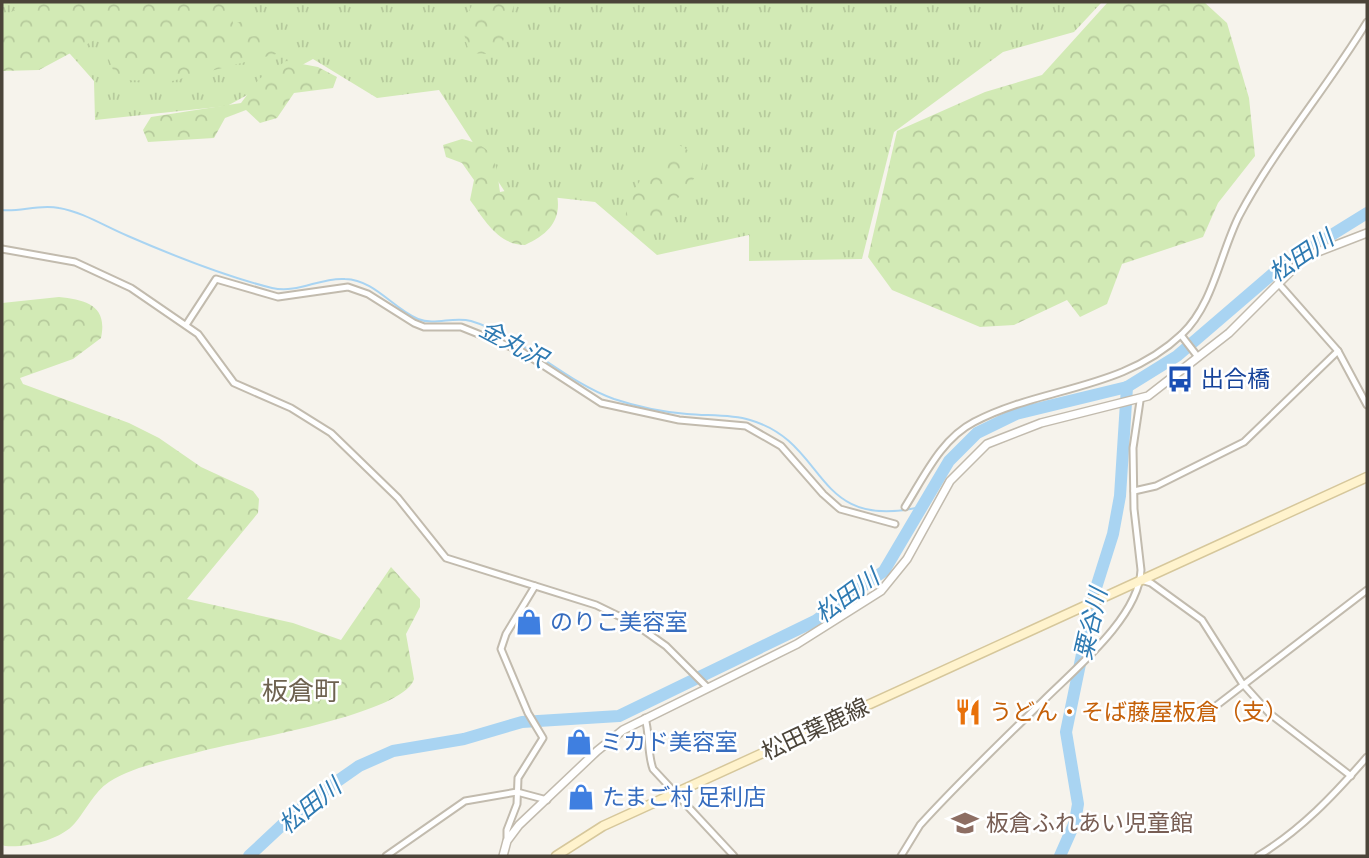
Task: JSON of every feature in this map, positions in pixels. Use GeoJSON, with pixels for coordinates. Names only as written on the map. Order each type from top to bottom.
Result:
{"type":"FeatureCollection","features":[{"type":"Feature","properties":{"kind":"main road"},"geometry":{"type":"LineString","coordinates":[[1141,580],[1367,477]]}},
{"type":"Feature","properties":{"kind":"main road","name":"松田葉鹿線"},"geometry":{"type":"LineString","coordinates":[[556,856],[603,826],[1141,580]]}},
{"type":"Feature","properties":{"kind":"street"},"geometry":{"type":"LineString","coordinates":[[905,508],[939,454],[973,422],[1018,404],[1109,380],[1183,337],[1200,309],[1242,212],[1367,22]]}},
{"type":"Feature","properties":{"kind":"street"},"geometry":{"type":"LineString","coordinates":[[503,856],[508,841],[519,825],[597,751],[645,718],[825,629],[881,591],[907,559],[950,481],[987,444],[1041,423],[1138,401],[1198,357],[1256,309],[1305,257],[1367,233]]}},
{"type":"Feature","properties":{"kind":"street"},"geometry":{"type":"LineString","coordinates":[[2,249],[65,259],[131,288],[186,326],[213,351],[234,383],[291,408],[331,433],[398,498],[446,558],[596,605],[635,624],[666,646],[707,687]]}},
{"type":"Feature","properties":{"kind":"street"},"geometry":{"type":"LineString","coordinates":[[186,326],[216,279],[278,297],[348,286],[368,294],[424,327],[468,329],[521,351],[601,403],[648,415],[732,424],[758,430],[781,446],[823,495],[840,509],[895,524]]}},
{"type":"Feature","properties":{"kind":"street"},"geometry":{"type":"LineString","coordinates":[[1279,284],[1338,351],[1367,402]]}},
{"type":"Feature","properties":{"kind":"street"},"geometry":{"type":"LineString","coordinates":[[1183,337],[1198,357]]}},
{"type":"Feature","properties":{"kind":"street"},"geometry":{"type":"LineString","coordinates":[[1134,491],[1156,486],[1244,442],[1338,351]]}},
{"type":"Feature","properties":{"kind":"street"},"geometry":{"type":"LineString","coordinates":[[901,856],[931,813],[1088,657],[1117,623],[1141,580],[1133,448],[1138,401]]}},
{"type":"Feature","properties":{"kind":"street"},"geometry":{"type":"LineString","coordinates":[[1141,580],[1152,583],[1202,620],[1242,683],[1269,713],[1351,776]]}},
{"type":"Feature","properties":{"kind":"street"},"geometry":{"type":"LineString","coordinates":[[508,841],[507,830],[516,809],[520,773],[542,738],[528,713],[501,649],[506,634],[535,586]]}},
{"type":"Feature","properties":{"kind":"street"},"geometry":{"type":"LineString","coordinates":[[1208,712],[1242,683],[1367,590]]}},
{"type":"Feature","properties":{"kind":"street"},"geometry":{"type":"LineString","coordinates":[[645,718],[653,769],[734,856]]}},
{"type":"Feature","properties":{"kind":"street"},"geometry":{"type":"LineString","coordinates":[[1258,856],[1294,832],[1335,795],[1367,757]]}},
{"type":"Feature","properties":{"kind":"street"},"geometry":{"type":"LineString","coordinates":[[386,856],[465,801],[517,792],[547,800]]}},
{"type":"Feature","properties":{"kind":"green space"},"geometry":{"type":"Polygon","coordinates":[[[2,2],[1102,2],[1074,32],[1003,52],[894,132],[862,259],[749,261],[749,235],[657,255],[595,202],[505,192],[439,90],[377,98],[313,59],[227,106],[95,120],[94,81],[32,11],[2,30],[2,2]]]}},
{"type":"Feature","properties":{"kind":"green space"},"geometry":{"type":"Polygon","coordinates":[[[27,2],[231,2],[233,24],[256,17],[247,37],[278,33],[276,54],[172,81],[117,80],[106,52],[106,34],[39,70],[2,71],[2,18],[27,2]]]}},
{"type":"Feature","properties":{"kind":"green space"},"geometry":{"type":"Polygon","coordinates":[[[475,2],[515,2],[503,41],[488,54],[470,53],[465,39],[465,21],[475,2]]]}},
{"type":"Feature","properties":{"kind":"green space"},"geometry":{"type":"Polygon","coordinates":[[[1108,2],[1204,2],[1227,23],[1249,98],[1255,156],[1218,203],[1203,237],[1122,264],[1107,304],[1080,317],[1067,300],[1014,325],[980,327],[892,290],[868,257],[897,131],[985,92],[1042,75],[1108,2]]]}},
{"type":"Feature","properties":{"kind":"green space"},"geometry":{"type":"Polygon","coordinates":[[[286,61],[318,67],[337,77],[333,88],[294,93],[277,118],[260,123],[246,110],[225,118],[214,138],[148,142],[143,130],[151,117],[241,103],[259,79],[286,61]]]}},
{"type":"Feature","properties":{"kind":"green space"},"geometry":{"type":"Polygon","coordinates":[[[462,139],[488,151],[495,164],[500,192],[524,187],[556,190],[558,209],[548,230],[525,245],[515,244],[499,236],[486,223],[470,200],[474,180],[462,163],[446,157],[443,145],[462,139]]]}},
{"type":"Feature","properties":{"kind":"green space"},"geometry":{"type":"Polygon","coordinates":[[[674,142],[703,159],[701,170],[652,230],[634,233],[625,225],[634,190],[657,159],[674,142]]]}},
{"type":"Feature","properties":{"kind":"green space"},"geometry":{"type":"Polygon","coordinates":[[[59,297],[93,306],[101,318],[101,338],[73,359],[20,378],[23,384],[129,423],[159,438],[201,467],[253,491],[259,499],[258,513],[187,599],[293,623],[341,640],[391,567],[420,599],[420,607],[406,634],[414,679],[404,692],[354,714],[131,771],[104,786],[75,823],[61,834],[33,844],[5,846],[2,845],[2,303],[59,297]]]}},
{"type":"Feature","properties":{"kind":"waterway","name":"金丸沢"},"geometry":{"type":"LineString","coordinates":[[2,210],[44,207],[68,210],[181,258],[272,288],[291,289],[336,279],[356,281],[374,289],[418,319],[431,322],[464,320],[490,328],[577,381],[614,399],[668,412],[742,418],[776,431],[795,447],[840,497],[859,507],[885,511],[921,507]]}},
{"type":"Feature","properties":{"kind":"waterway","name":"松田川"},"geometry":{"type":"LineString","coordinates":[[249,856],[295,813],[339,780],[359,766],[393,751],[464,739],[522,722],[619,716],[815,621],[884,571],[949,461],[977,433],[1016,414],[1127,387],[1177,356],[1283,265],[1367,213]]}},
{"type":"Feature","properties":{"kind":"waterway","name":"粟谷川"},"geometry":{"type":"LineString","coordinates":[[1060,856],[1075,822],[1078,804],[1066,732],[1095,591],[1113,534],[1120,496],[1127,387]]}},
{"type":"Feature","properties":{"kind":"place","name":"出合橋"},"geometry":{"type":"Point","coordinates":[1180,379]}},
{"type":"Feature","properties":{"kind":"place","name":"のりこ美容室"},"geometry":{"type":"Point","coordinates":[529,622]}},
{"type":"Feature","properties":{"kind":"place","name":"うどん・そば藤屋板倉（支）"},"geometry":{"type":"Point","coordinates":[968,712]}},
{"type":"Feature","properties":{"kind":"place","name":"ミカド美容室"},"geometry":{"type":"Point","coordinates":[579,742]}},
{"type":"Feature","properties":{"kind":"place","name":"たまご村 足利店"},"geometry":{"type":"Point","coordinates":[581,797]}},
{"type":"Feature","properties":{"kind":"place","name":"板倉ふれあい児童館"},"geometry":{"type":"Point","coordinates":[965,823]}},
{"type":"Feature","properties":{"kind":"district","name":"板倉町"},"geometry":{"type":"Point","coordinates":[301,691]}}]}
